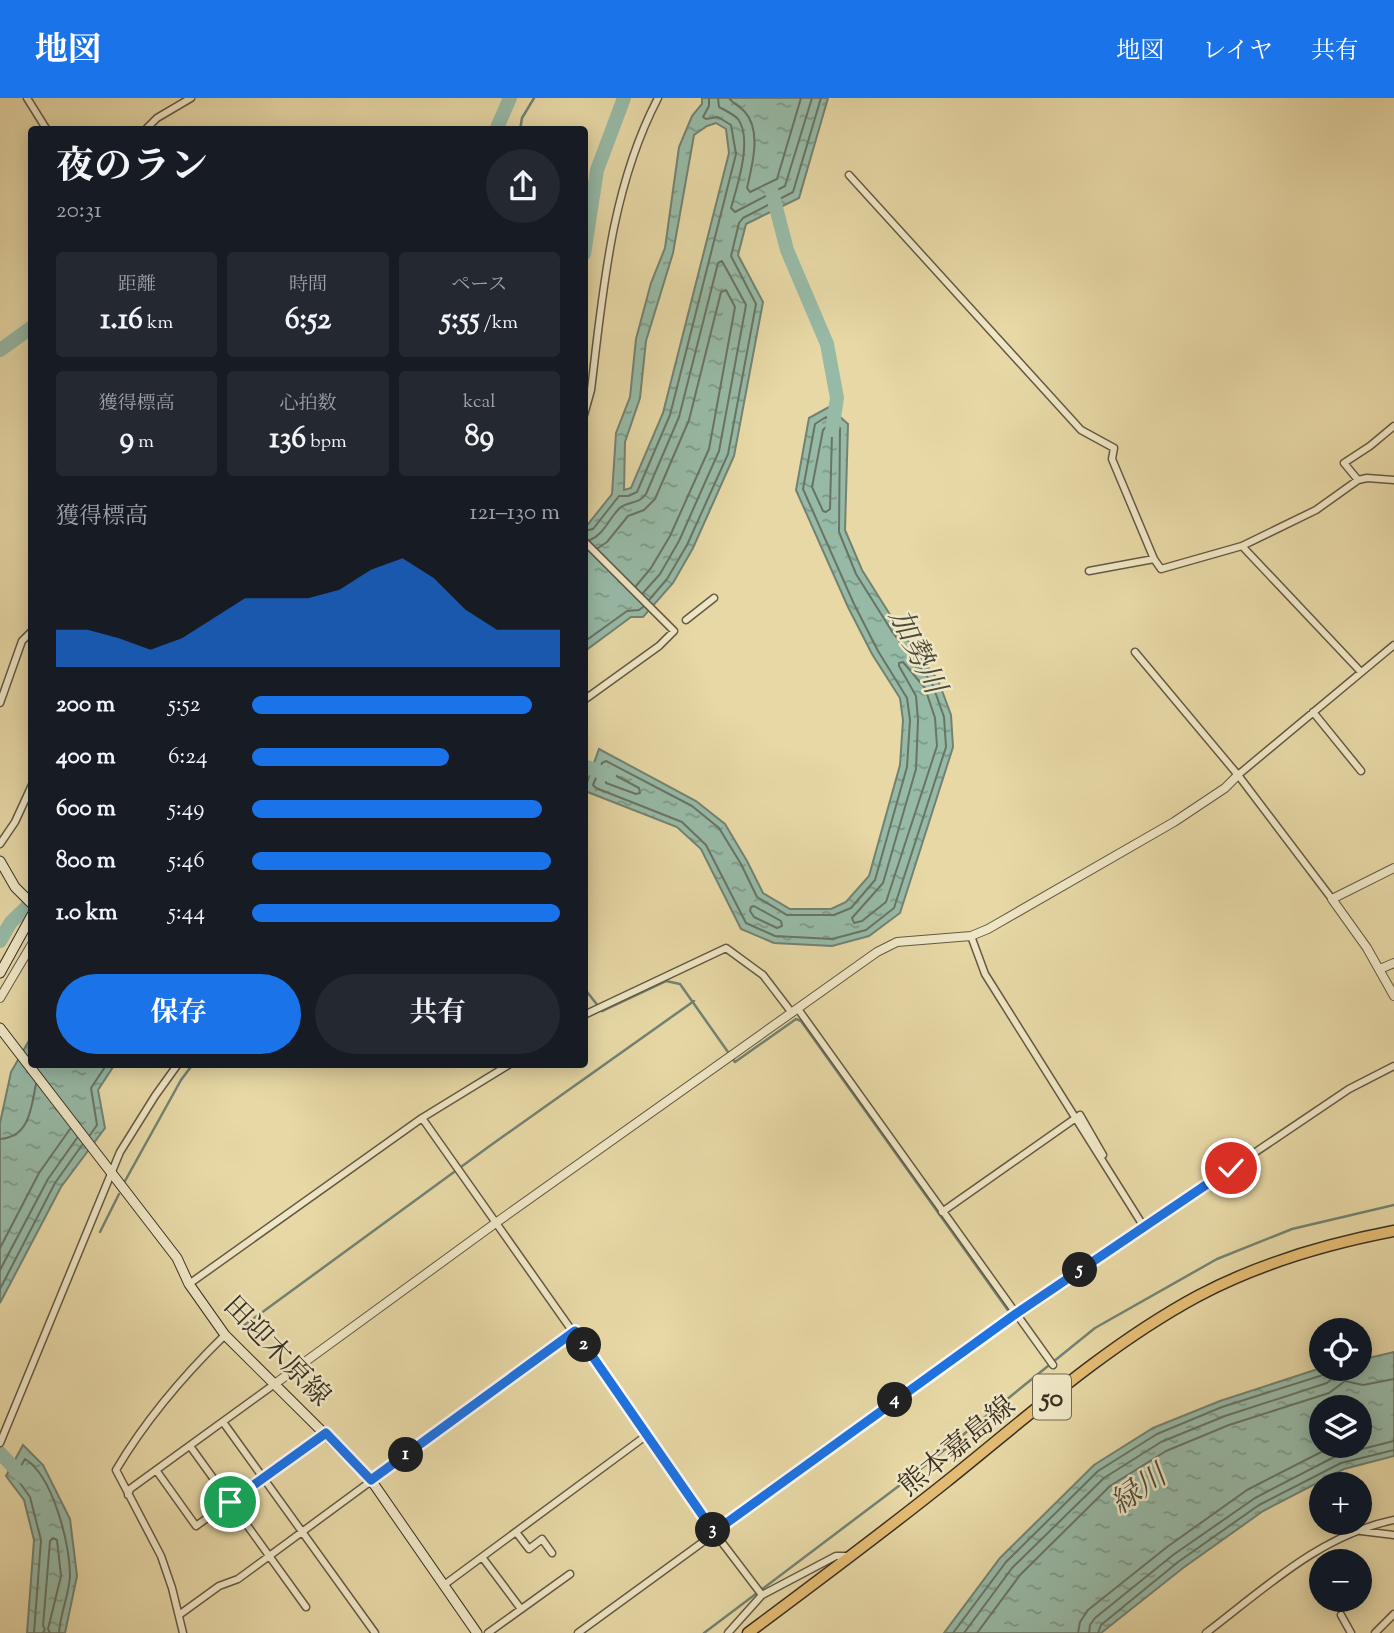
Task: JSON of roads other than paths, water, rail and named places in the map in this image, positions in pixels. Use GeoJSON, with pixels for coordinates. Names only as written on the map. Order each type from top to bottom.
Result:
{"type":"FeatureCollection","features":[{"type":"Feature","properties":{"kind":"main road"},"geometry":{"type":"LineString","coordinates":[[0,861],[15,887],[28,900]]}},
{"type":"Feature","properties":{"kind":"main road"},"geometry":{"type":"LineString","coordinates":[[0,973],[28,922]]}},
{"type":"Feature","properties":{"kind":"main road","name":"田迎木原線"},"geometry":{"type":"LineString","coordinates":[[0,1028],[28,1065]]}},
{"type":"Feature","properties":{"kind":"main road","name":"田迎木原線"},"geometry":{"type":"LineString","coordinates":[[30,1068],[177,1258],[189,1284],[225,1335],[371,1480],[477,1633]]}},
{"type":"Feature","properties":{"kind":"main road","name":"熊本嘉島線"},"geometry":{"type":"LineString","coordinates":[[748,1633],[854,1556],[1116,1348],[1196,1297],[1282,1259],[1345,1241],[1394,1231]]}},
{"type":"Feature","properties":{"kind":"street"},"geometry":{"type":"LineString","coordinates":[[27,98],[44,126]]}},
{"type":"Feature","properties":{"kind":"street"},"geometry":{"type":"LineString","coordinates":[[149,126],[157,118],[191,98]]}},
{"type":"Feature","properties":{"kind":"street"},"geometry":{"type":"LineString","coordinates":[[588,398],[615,216],[630,164],[647,118],[658,98]]}},
{"type":"Feature","properties":{"kind":"street"},"geometry":{"type":"LineString","coordinates":[[849,175],[1081,430],[1114,448],[1112,459],[1154,559],[1161,569],[1242,546],[1316,510],[1358,480],[1394,480]]}},
{"type":"Feature","properties":{"kind":"street"},"geometry":{"type":"LineString","coordinates":[[1358,480],[1344,463],[1394,426]]}},
{"type":"Feature","properties":{"kind":"street"},"geometry":{"type":"LineString","coordinates":[[588,545],[674,631],[659,646],[588,697]]}},
{"type":"Feature","properties":{"kind":"street"},"geometry":{"type":"LineString","coordinates":[[1242,546],[1361,672]]}},
{"type":"Feature","properties":{"kind":"street"},"geometry":{"type":"LineString","coordinates":[[1089,571],[1154,559]]}},
{"type":"Feature","properties":{"kind":"street"},"geometry":{"type":"LineString","coordinates":[[686,620],[714,598]]}},
{"type":"Feature","properties":{"kind":"street"},"geometry":{"type":"LineString","coordinates":[[0,703],[22,641],[28,635]]}},
{"type":"Feature","properties":{"kind":"street"},"geometry":{"type":"LineString","coordinates":[[128,1495],[130,1489],[497,1222],[877,952],[897,942],[971,936],[1072,883],[1225,788],[1394,645]]}},
{"type":"Feature","properties":{"kind":"street"},"geometry":{"type":"LineString","coordinates":[[1135,652],[1238,775],[1332,899],[1380,969],[1394,996]]}},
{"type":"Feature","properties":{"kind":"street"},"geometry":{"type":"LineString","coordinates":[[1313,712],[1361,771]]}},
{"type":"Feature","properties":{"kind":"street"},"geometry":{"type":"LineString","coordinates":[[0,844],[15,822],[28,794]]}},
{"type":"Feature","properties":{"kind":"street"},"geometry":{"type":"LineString","coordinates":[[1332,899],[1394,868]]}},
{"type":"Feature","properties":{"kind":"street"},"geometry":{"type":"LineString","coordinates":[[971,936],[985,974],[1075,1118]]}},
{"type":"Feature","properties":{"kind":"street"},"geometry":{"type":"LineString","coordinates":[[588,1013],[726,948],[763,975],[795,1011],[1053,1365]]}},
{"type":"Feature","properties":{"kind":"street"},"geometry":{"type":"LineString","coordinates":[[0,998],[28,951]]}},
{"type":"Feature","properties":{"kind":"street"},"geometry":{"type":"LineString","coordinates":[[1380,969],[1394,963]]}},
{"type":"Feature","properties":{"kind":"street"},"geometry":{"type":"LineString","coordinates":[[578,1633],[1017,1313],[1349,1089],[1394,1066]]}},
{"type":"Feature","properties":{"kind":"street"},"geometry":{"type":"LineString","coordinates":[[0,1443],[120,1152],[175,1068]]}},
{"type":"Feature","properties":{"kind":"street"},"geometry":{"type":"LineString","coordinates":[[189,1284],[422,1118],[503,1068]]}},
{"type":"Feature","properties":{"kind":"street"},"geometry":{"type":"LineString","coordinates":[[942,1212],[1080,1115],[1144,1227]]}},
{"type":"Feature","properties":{"kind":"street"},"geometry":{"type":"LineString","coordinates":[[422,1118],[575,1331],[714,1532],[762,1595]]}},
{"type":"Feature","properties":{"kind":"street"},"geometry":{"type":"LineString","coordinates":[[179,1615],[219,1586],[238,1579],[575,1331]]}},
{"type":"Feature","properties":{"kind":"street"},"geometry":{"type":"LineString","coordinates":[[183,1633],[161,1556],[116,1470],[138,1435],[202,1357],[225,1335]]}},
{"type":"Feature","properties":{"kind":"street"},"geometry":{"type":"LineString","coordinates":[[223,1422],[375,1633]]}},
{"type":"Feature","properties":{"kind":"street"},"geometry":{"type":"LineString","coordinates":[[156,1470],[197,1526],[326,1433]]}},
{"type":"Feature","properties":{"kind":"street"},"geometry":{"type":"LineString","coordinates":[[444,1585],[647,1435]]}},
{"type":"Feature","properties":{"kind":"street"},"geometry":{"type":"LineString","coordinates":[[190,1446],[306,1607]]}},
{"type":"Feature","properties":{"kind":"street"},"geometry":{"type":"LineString","coordinates":[[1372,1527],[1394,1520]]}},
{"type":"Feature","properties":{"kind":"street"},"geometry":{"type":"LineString","coordinates":[[516,1532],[529,1549],[542,1539],[552,1553]]}},
{"type":"Feature","properties":{"kind":"street"},"geometry":{"type":"LineString","coordinates":[[1372,1532],[1394,1535]]}},
{"type":"Feature","properties":{"kind":"street"},"geometry":{"type":"LineString","coordinates":[[1206,1633],[1289,1569],[1350,1535]]}},
{"type":"Feature","properties":{"kind":"street"},"geometry":{"type":"LineString","coordinates":[[482,1556],[521,1609]]}},
{"type":"Feature","properties":{"kind":"street"},"geometry":{"type":"LineString","coordinates":[[728,1633],[762,1595],[836,1556],[854,1556]]}},
{"type":"Feature","properties":{"kind":"street"},"geometry":{"type":"LineString","coordinates":[[488,1633],[570,1574]]}},
{"type":"Feature","properties":{"kind":"street"},"geometry":{"type":"LineString","coordinates":[[1341,1615],[1351,1633]]}},
{"type":"Feature","properties":{"kind":"street"},"geometry":{"type":"LineString","coordinates":[[1375,1633],[1394,1615]]}},
{"type":"Feature","properties":{"kind":"water"},"geometry":{"type":"Polygon","coordinates":[[[702,98],[828,98],[799,198],[746,224],[738,255],[763,302],[734,456],[693,548],[673,583],[643,617],[631,617],[588,649],[588,524],[612,494],[616,433],[630,397],[636,339],[651,283],[665,248],[679,147],[692,116],[702,104],[702,98]],[[716,123],[694,135],[673,253],[646,341],[640,398],[625,442],[624,490],[631,488],[663,413],[729,153],[726,129],[716,123]]]}},
{"type":"Feature","properties":{"kind":"water"},"geometry":{"type":"Polygon","coordinates":[[[829,407],[848,424],[845,530],[862,570],[899,629],[938,680],[951,715],[953,747],[900,913],[869,936],[832,946],[774,943],[741,929],[701,849],[677,827],[588,792],[588,780],[599,749],[696,801],[725,824],[763,893],[790,909],[831,909],[846,902],[869,876],[900,765],[903,720],[900,698],[872,654],[848,607],[796,490],[809,418],[829,407]]]}},
{"type":"Feature","properties":{"kind":"water"},"geometry":{"type":"Polygon","coordinates":[[[28,1042],[28,1068],[112,1068],[98,1090],[105,1128],[61,1187],[0,1303],[0,1123],[11,1072],[28,1042]]]}},
{"type":"Feature","properties":{"kind":"water","name":"緑川"},"geometry":{"type":"Polygon","coordinates":[[[1394,1352],[1394,1456],[1338,1472],[1309,1472],[1309,1487],[1263,1511],[1183,1568],[1101,1633],[944,1633],[1000,1558],[1094,1465],[1153,1428],[1220,1401],[1309,1372],[1309,1381],[1372,1381],[1372,1357],[1394,1352]]]}},
{"type":"Feature","properties":{"kind":"water"},"geometry":{"type":"Polygon","coordinates":[[[23,1445],[43,1465],[70,1519],[77,1576],[65,1633],[27,1633],[34,1540],[24,1500],[6,1476],[23,1445]]]}},
{"type":"Feature","properties":{"kind":"waterway"},"geometry":{"type":"LineString","coordinates":[[498,126],[510,98]]}},
{"type":"Feature","properties":{"kind":"waterway"},"geometry":{"type":"LineString","coordinates":[[521,126],[522,118],[534,98]]}},
{"type":"Feature","properties":{"kind":"waterway"},"geometry":{"type":"LineString","coordinates":[[588,228],[597,170],[624,98]]}},
{"type":"Feature","properties":{"kind":"waterway","name":"加勢川"},"geometry":{"type":"LineString","coordinates":[[772,192],[787,250],[827,344],[837,398],[832,430]]}},
{"type":"Feature","properties":{"kind":"waterway"},"geometry":{"type":"LineString","coordinates":[[0,350],[28,330]]}},
{"type":"Feature","properties":{"kind":"waterway","name":"加勢川"},"geometry":{"type":"LineString","coordinates":[[588,767],[609,775]]}},
{"type":"Feature","properties":{"kind":"waterway"},"geometry":{"type":"LineString","coordinates":[[0,941],[11,922],[28,906]]}},
{"type":"Feature","properties":{"kind":"waterway"},"geometry":{"type":"LineString","coordinates":[[588,993],[602,1011],[666,981],[680,984],[735,1062],[796,1019],[801,1021],[1015,1320]]}},
{"type":"Feature","properties":{"kind":"waterway"},"geometry":{"type":"LineString","coordinates":[[242,1327],[694,1001]]}},
{"type":"Feature","properties":{"kind":"waterway"},"geometry":{"type":"LineString","coordinates":[[125,1181],[190,1068]]}},
{"type":"Feature","properties":{"kind":"waterway"},"geometry":{"type":"LineString","coordinates":[[100,1232],[119,1194]]}},
{"type":"Feature","properties":{"kind":"waterway"},"geometry":{"type":"LineString","coordinates":[[704,1633],[912,1476],[1095,1328],[1217,1259],[1292,1229],[1394,1205]]}},
{"type":"Feature","properties":{"kind":"waterway","name":"加勢川"},"geometry":{"type":"LineString","coordinates":[[0,1453],[23,1477]]}}]}
